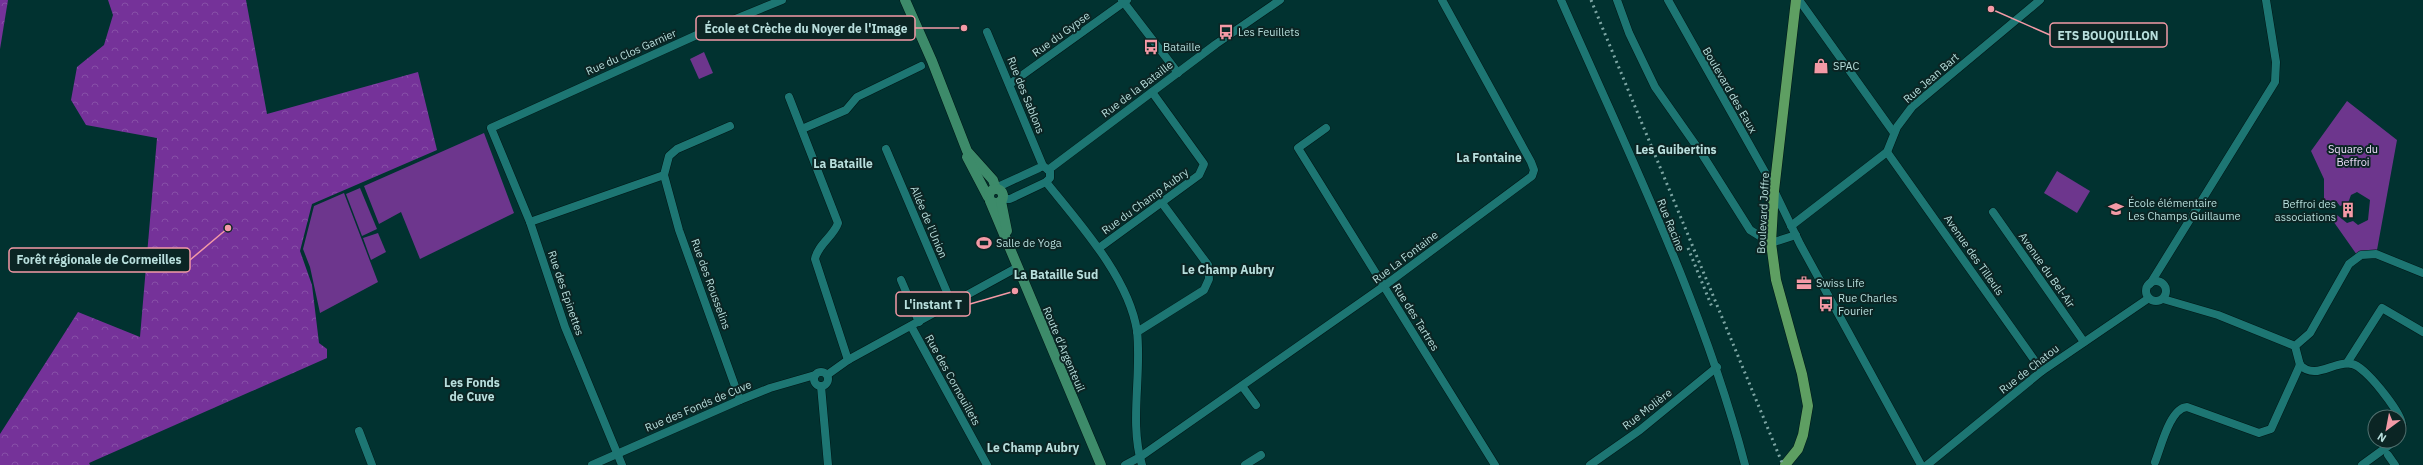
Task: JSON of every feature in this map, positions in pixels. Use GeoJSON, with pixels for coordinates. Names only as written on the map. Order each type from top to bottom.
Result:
{"type":"FeatureCollection","features":[{"type":"Feature","properties":{"kind":"main road","name":"Route d'Argenteuil"},"geometry":{"type":"LineString","coordinates":[[905,0],[929,54],[967,151],[968,159],[1008,240],[1018,268],[1100,465]]}},
{"type":"Feature","properties":{"kind":"main road","name":"Boulevard Joffre"},"geometry":{"type":"LineString","coordinates":[[1784,465],[1798,449],[1803,435],[1808,406],[1802,374],[1776,280],[1771,243],[1774,191],[1797,0]]}},
{"type":"Feature","properties":{"kind":"main road","name":"Route d'Argenteuil"},"geometry":{"type":"LineString","coordinates":[[967,151],[993,180],[1000,195],[1004,208],[1008,240]]}},
{"type":"Feature","properties":{"kind":"main road"},"geometry":{"type":"LineString","coordinates":[[989,199],[997,204],[1000,195]]}},
{"type":"Feature","properties":{"kind":"street","name":"Rue du Clos Garnier"},"geometry":{"type":"LineString","coordinates":[[491,128],[699,34],[782,0]]}},
{"type":"Feature","properties":{"kind":"street","name":"Rue de la Bataille"},"geometry":{"type":"LineString","coordinates":[[1000,195],[1000,186],[1046,168],[1280,0]]}},
{"type":"Feature","properties":{"kind":"street","name":"Rue La Fontaine"},"geometry":{"type":"LineString","coordinates":[[1124,465],[1141,461],[1242,386],[1384,286],[1528,180],[1534,170],[1531,162],[1442,0]]}},
{"type":"Feature","properties":{"kind":"street","name":"Rue Racine"},"geometry":{"type":"LineString","coordinates":[[1562,0],[1653,211],[1716,367],[1745,465]]}},
{"type":"Feature","properties":{"kind":"street"},"geometry":{"type":"LineString","coordinates":[[1617,0],[1628,33],[1655,88],[1702,154],[1750,230],[1771,243],[1796,235]]}},
{"type":"Feature","properties":{"kind":"street","name":"Boulevard des Eaux"},"geometry":{"type":"LineString","coordinates":[[1668,0],[1774,191]]}},
{"type":"Feature","properties":{"kind":"street"},"geometry":{"type":"LineString","coordinates":[[1797,0],[1894,133]]}},
{"type":"Feature","properties":{"kind":"street","name":"Rue Jean Bart"},"geometry":{"type":"LineString","coordinates":[[1887,152],[1894,133],[1912,107],[2040,0]]}},
{"type":"Feature","properties":{"kind":"street"},"geometry":{"type":"LineString","coordinates":[[2266,0],[2276,62],[2275,82],[2146,289],[2149,298],[2157,301],[2163,299],[2218,315],[2295,346]]}},
{"type":"Feature","properties":{"kind":"street"},"geometry":{"type":"LineString","coordinates":[[1124,1],[1178,73]]}},
{"type":"Feature","properties":{"kind":"street","name":"Rue du Gypse"},"geometry":{"type":"LineString","coordinates":[[1010,84],[1124,1]]}},
{"type":"Feature","properties":{"kind":"street","name":"Rue des Sablons"},"geometry":{"type":"LineString","coordinates":[[987,32],[1046,168]]}},
{"type":"Feature","properties":{"kind":"street"},"geometry":{"type":"LineString","coordinates":[[802,129],[846,110],[858,97],[920,66]]}},
{"type":"Feature","properties":{"kind":"street","name":"Rue du Champ Aubry"},"geometry":{"type":"LineString","coordinates":[[1099,248],[1199,175],[1204,164],[1152,92]]}},
{"type":"Feature","properties":{"kind":"street"},"geometry":{"type":"LineString","coordinates":[[789,97],[838,223],[836,228],[823,243],[815,259],[848,360]]}},
{"type":"Feature","properties":{"kind":"street"},"geometry":{"type":"LineString","coordinates":[[530,222],[664,176],[669,156],[673,152],[730,126]]}},
{"type":"Feature","properties":{"kind":"street","name":"Rue des Epinettes"},"geometry":{"type":"LineString","coordinates":[[491,128],[530,222],[565,327],[622,465]]}},
{"type":"Feature","properties":{"kind":"street","name":"Rue des Tartres"},"geometry":{"type":"LineString","coordinates":[[1326,128],[1298,148],[1495,465]]}},
{"type":"Feature","properties":{"kind":"street","name":"Allée de l'Union"},"geometry":{"type":"LineString","coordinates":[[886,149],[952,304]]}},
{"type":"Feature","properties":{"kind":"street"},"geometry":{"type":"LineString","coordinates":[[1792,226],[1887,152]]}},
{"type":"Feature","properties":{"kind":"street","name":"Avenue des Tilleuls"},"geometry":{"type":"LineString","coordinates":[[1887,152],[2042,371]]}},
{"type":"Feature","properties":{"kind":"street"},"geometry":{"type":"LineString","coordinates":[[1000,195],[1010,199],[1046,182],[1050,178],[1046,168]]}},
{"type":"Feature","properties":{"kind":"street","name":"Rue des Rousselins"},"geometry":{"type":"LineString","coordinates":[[664,176],[680,230],[740,400]]}},
{"type":"Feature","properties":{"kind":"street"},"geometry":{"type":"LineString","coordinates":[[1046,182],[1099,248],[1125,295],[1137,332],[1137,420],[1141,461]]}},
{"type":"Feature","properties":{"kind":"street"},"geometry":{"type":"LineString","coordinates":[[1774,191],[1796,235],[1921,465]]}},
{"type":"Feature","properties":{"kind":"street"},"geometry":{"type":"LineString","coordinates":[[1137,332],[1204,290],[1209,279],[1208,265],[1162,203]]}},
{"type":"Feature","properties":{"kind":"street","name":"Avenue du Bel-Air"},"geometry":{"type":"LineString","coordinates":[[1993,212],[2084,342]]}},
{"type":"Feature","properties":{"kind":"street"},"geometry":{"type":"LineString","coordinates":[[2295,346],[2310,333],[2349,264],[2361,255],[2376,254],[2423,273]]}},
{"type":"Feature","properties":{"kind":"street"},"geometry":{"type":"LineString","coordinates":[[827,375],[848,360],[1018,268]]}},
{"type":"Feature","properties":{"kind":"street"},"geometry":{"type":"LineString","coordinates":[[901,280],[919,322]]}},
{"type":"Feature","properties":{"kind":"street"},"geometry":{"type":"LineString","coordinates":[[2150,284],[2158,281],[2164,284],[2166,293],[2163,299]]}},
{"type":"Feature","properties":{"kind":"street","name":"Rue de Chatou"},"geometry":{"type":"LineString","coordinates":[[1927,465],[2042,371],[2149,298]]}},
{"type":"Feature","properties":{"kind":"street"},"geometry":{"type":"LineString","coordinates":[[2347,363],[2382,308],[2423,332]]}},
{"type":"Feature","properties":{"kind":"street","name":"Rue des Cornouillets"},"geometry":{"type":"LineString","coordinates":[[911,326],[987,465]]}},
{"type":"Feature","properties":{"kind":"street"},"geometry":{"type":"LineString","coordinates":[[2295,346],[2300,365],[2305,370],[2319,372],[2347,363],[2363,369],[2394,409]]}},
{"type":"Feature","properties":{"kind":"street"},"geometry":{"type":"LineString","coordinates":[[2155,462],[2174,415],[2182,407],[2187,407],[2259,433],[2271,429],[2300,365]]}},
{"type":"Feature","properties":{"kind":"street","name":"Rue Molière"},"geometry":{"type":"LineString","coordinates":[[1590,465],[1640,430],[1716,367]]}},
{"type":"Feature","properties":{"kind":"street"},"geometry":{"type":"LineString","coordinates":[[821,386],[814,382],[815,375],[821,372],[827,375]]}},
{"type":"Feature","properties":{"kind":"street","name":"Rue des Fonds de Cuve"},"geometry":{"type":"LineString","coordinates":[[592,465],[740,400],[770,388],[815,375]]}},
{"type":"Feature","properties":{"kind":"street"},"geometry":{"type":"LineString","coordinates":[[821,386],[828,382],[827,375]]}},
{"type":"Feature","properties":{"kind":"street"},"geometry":{"type":"LineString","coordinates":[[821,386],[828,465]]}},
{"type":"Feature","properties":{"kind":"street"},"geometry":{"type":"LineString","coordinates":[[1242,386],[1256,405]]}},
{"type":"Feature","properties":{"kind":"street"},"geometry":{"type":"LineString","coordinates":[[359,431],[372,465]]}},
{"type":"Feature","properties":{"kind":"street"},"geometry":{"type":"LineString","coordinates":[[2362,465],[2384,449]]}},
{"type":"Feature","properties":{"kind":"street"},"geometry":{"type":"LineString","coordinates":[[1245,465],[1261,455]]}},
{"type":"Feature","properties":{"kind":"street"},"geometry":{"type":"LineString","coordinates":[[2388,455],[2394,465]]}},
{"type":"Feature","properties":{"kind":"green space"},"geometry":{"type":"Polygon","coordinates":[[[0,0],[8,0],[0,49],[0,0]]]}},
{"type":"Feature","properties":{"kind":"green space"},"geometry":{"type":"Polygon","coordinates":[[[108,0],[246,0],[267,114],[418,72],[437,150],[312,204],[300,251],[312,285],[319,343],[327,349],[327,358],[89,463],[90,465],[0,465],[0,434],[78,312],[140,337],[157,138],[86,125],[71,100],[77,67],[104,45],[113,15],[108,0]]]}},
{"type":"Feature","properties":{"kind":"green space"},"geometry":{"type":"Polygon","coordinates":[[[704,52],[713,73],[699,79],[690,59],[704,52]]]}},
{"type":"Feature","properties":{"kind":"green space","name":"Square du Beffroi"},"geometry":{"type":"Polygon","coordinates":[[[2347,101],[2397,140],[2377,250],[2364,251],[2357,255],[2331,218],[2337,215],[2347,223],[2353,221],[2358,225],[2368,220],[2370,200],[2357,192],[2351,195],[2348,203],[2340,206],[2336,201],[2324,204],[2324,179],[2311,151],[2347,101]]]}},
{"type":"Feature","properties":{"kind":"green space"},"geometry":{"type":"Polygon","coordinates":[[[484,133],[514,213],[420,259],[401,212],[379,224],[364,186],[484,133]]]}},
{"type":"Feature","properties":{"kind":"green space"},"geometry":{"type":"Polygon","coordinates":[[[2057,171],[2090,191],[2077,213],[2044,193],[2057,171]]]}},
{"type":"Feature","properties":{"kind":"green space"},"geometry":{"type":"Polygon","coordinates":[[[360,188],[377,229],[362,236],[346,194],[360,188]]]}},
{"type":"Feature","properties":{"kind":"green space"},"geometry":{"type":"Polygon","coordinates":[[[344,193],[378,282],[320,313],[310,267],[303,249],[314,206],[344,193]]]}},
{"type":"Feature","properties":{"kind":"green space"},"geometry":{"type":"Polygon","coordinates":[[[378,233],[386,252],[371,260],[363,238],[378,233]]]}},
{"type":"Feature","properties":{"kind":"railway"},"geometry":{"type":"LineString","coordinates":[[1591,0],[1783,465]]}},
{"type":"Feature","properties":{"kind":"railway"},"geometry":{"type":"LineString","coordinates":[[1688,248],[1712,307]]}},
{"type":"Feature","properties":{"kind":"place","name":"ETS BOUQUILLON"},"geometry":{"type":"Point","coordinates":[1991,9]}},
{"type":"Feature","properties":{"kind":"place","name":"École et Crèche du Noyer de l'Image"},"geometry":{"type":"Point","coordinates":[964,28]}},
{"type":"Feature","properties":{"kind":"place","name":"Les Feuillets"},"geometry":{"type":"Point","coordinates":[1226,32]}},
{"type":"Feature","properties":{"kind":"place","name":"Bataille"},"geometry":{"type":"Point","coordinates":[1151,47]}},
{"type":"Feature","properties":{"kind":"place","name":"SPAC"},"geometry":{"type":"Point","coordinates":[1821,66]}},
{"type":"Feature","properties":{"kind":"place","name":"École élémentaire Les Champs Guillaume"},"geometry":{"type":"Point","coordinates":[2116,209]}},
{"type":"Feature","properties":{"kind":"place","name":"Beffroi des associations"},"geometry":{"type":"Point","coordinates":[2348,210]}},
{"type":"Feature","properties":{"kind":"place","name":"Forêt régionale de Cormeilles"},"geometry":{"type":"Point","coordinates":[228,228]}},
{"type":"Feature","properties":{"kind":"place","name":"Salle de Yoga"},"geometry":{"type":"Point","coordinates":[984,243]}},
{"type":"Feature","properties":{"kind":"place","name":"Swiss Life"},"geometry":{"type":"Point","coordinates":[1804,283]}},
{"type":"Feature","properties":{"kind":"place","name":"L'instant T"},"geometry":{"type":"Point","coordinates":[1015,291]}},
{"type":"Feature","properties":{"kind":"place","name":"Rue Charles Fourier"},"geometry":{"type":"Point","coordinates":[1826,304]}},
{"type":"Feature","properties":{"kind":"district","name":"Les Guibertins"},"geometry":{"type":"Point","coordinates":[1676,149]}},
{"type":"Feature","properties":{"kind":"district","name":"La Fontaine"},"geometry":{"type":"Point","coordinates":[1489,157]}},
{"type":"Feature","properties":{"kind":"district","name":"La Bataille"},"geometry":{"type":"Point","coordinates":[843,163]}},
{"type":"Feature","properties":{"kind":"district","name":"Le Champ Aubry"},"geometry":{"type":"Point","coordinates":[1228,269]}},
{"type":"Feature","properties":{"kind":"district","name":"La Bataille Sud"},"geometry":{"type":"Point","coordinates":[1056,274]}},
{"type":"Feature","properties":{"kind":"district","name":"Les Fonds de Cuve"},"geometry":{"type":"Point","coordinates":[472,389]}},
{"type":"Feature","properties":{"kind":"district","name":"Le Champ Aubry"},"geometry":{"type":"Point","coordinates":[1033,447]}}]}
